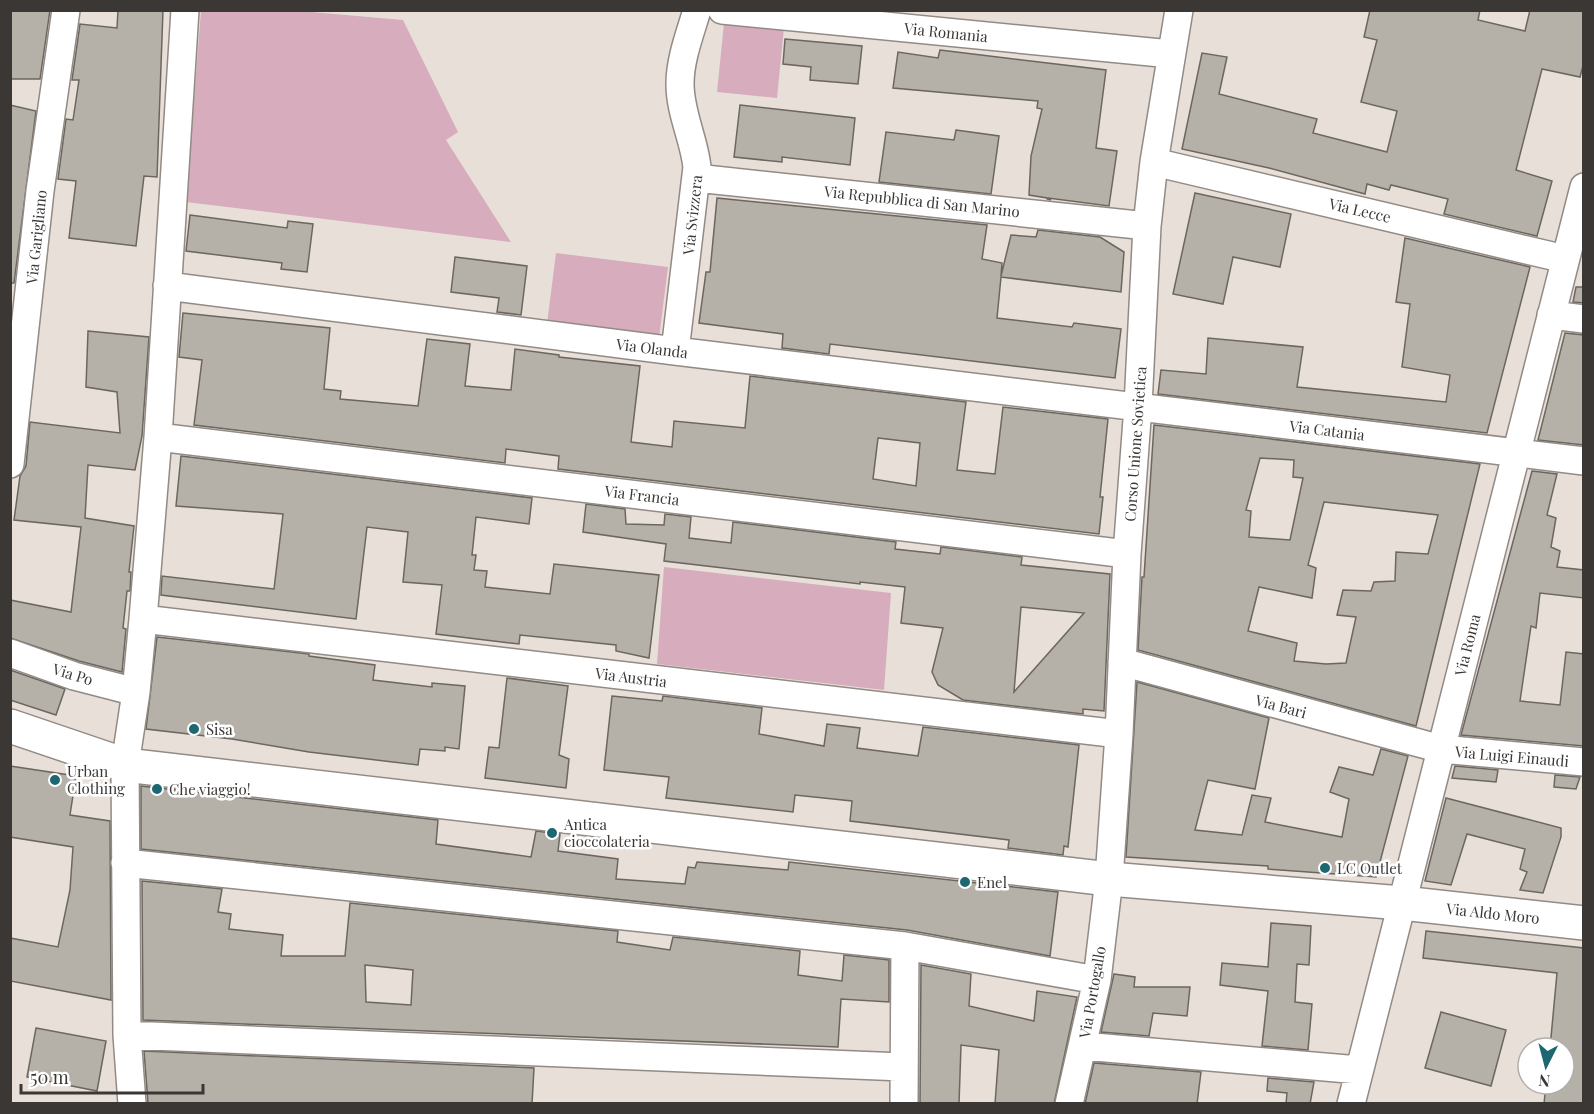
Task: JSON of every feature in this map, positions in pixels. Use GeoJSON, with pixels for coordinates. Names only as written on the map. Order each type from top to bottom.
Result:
{"type":"FeatureCollection","features":[{"type":"Feature","properties":{"kind":"street","name":"Via Garigliano"},"geometry":{"type":"LineString","coordinates":[[10,464],[40,191],[66,10]]}},
{"type":"Feature","properties":{"kind":"street"},"geometry":{"type":"LineString","coordinates":[[132,1104],[127,1035],[124,765],[136,692],[158,437],[185,10]]}},
{"type":"Feature","properties":{"kind":"street","name":"Via Svizzera"},"geometry":{"type":"LineString","coordinates":[[675,351],[697,167],[695,147],[686,124],[680,84],[686,46],[697,10]]}},
{"type":"Feature","properties":{"kind":"street","name":"Via Romania"},"geometry":{"type":"LineString","coordinates":[[722,10],[1171,54]]}},
{"type":"Feature","properties":{"kind":"street","name":"Corso Unione Sovietica"},"geometry":{"type":"LineString","coordinates":[[1109,879],[1147,226],[1154,162],[1179,10]]}},
{"type":"Feature","properties":{"kind":"street","name":"Via Lecce"},"geometry":{"type":"LineString","coordinates":[[1154,162],[1565,259]]}},
{"type":"Feature","properties":{"kind":"street","name":"Via Repubblica di San Marino"},"geometry":{"type":"LineString","coordinates":[[696,178],[1147,226]]}},
{"type":"Feature","properties":{"kind":"street","name":"Via Roma"},"geometry":{"type":"LineString","coordinates":[[1351,1104],[1584,187]]}},
{"type":"Feature","properties":{"kind":"street","name":"Via Olanda"},"geometry":{"type":"LineString","coordinates":[[167,286],[675,351],[1138,406]]}},
{"type":"Feature","properties":{"kind":"street"},"geometry":{"type":"LineString","coordinates":[[1551,315],[1584,319]]}},
{"type":"Feature","properties":{"kind":"street","name":"Via Catania"},"geometry":{"type":"LineString","coordinates":[[1138,406],[1584,461]]}},
{"type":"Feature","properties":{"kind":"street","name":"Via Francia"},"geometry":{"type":"LineString","coordinates":[[158,437],[1127,554]]}},
{"type":"Feature","properties":{"kind":"street","name":"Via Austria"},"geometry":{"type":"LineString","coordinates":[[143,619],[1119,734]]}},
{"type":"Feature","properties":{"kind":"street","name":"Via Po"},"geometry":{"type":"LineString","coordinates":[[10,653],[74,676],[136,692]]}},
{"type":"Feature","properties":{"kind":"street","name":"Via Bari"},"geometry":{"type":"LineString","coordinates":[[1122,662],[1441,749]]}},
{"type":"Feature","properties":{"kind":"street","name":"Via Aldo Moro"},"geometry":{"type":"LineString","coordinates":[[10,726],[124,765],[1109,879],[1402,903],[1584,923]]}},
{"type":"Feature","properties":{"kind":"street","name":"Via Luigi Einaudi"},"geometry":{"type":"LineString","coordinates":[[1441,749],[1584,762]]}},
{"type":"Feature","properties":{"kind":"street"},"geometry":{"type":"LineString","coordinates":[[125,864],[905,946],[1097,980]]}},
{"type":"Feature","properties":{"kind":"street","name":"Via Portogallo"},"geometry":{"type":"LineString","coordinates":[[1069,1104],[1097,980],[1109,879]]}},
{"type":"Feature","properties":{"kind":"street"},"geometry":{"type":"LineString","coordinates":[[904,1104],[905,946]]}},
{"type":"Feature","properties":{"kind":"street"},"geometry":{"type":"LineString","coordinates":[[127,1035],[903,1067]]}},
{"type":"Feature","properties":{"kind":"street"},"geometry":{"type":"LineString","coordinates":[[1083,1046],[1359,1070]]}},
{"type":"Feature","properties":{"kind":"shaded area"},"geometry":{"type":"Polygon","coordinates":[[[201,11],[300,11],[403,20],[458,132],[446,140],[511,242],[186,202],[201,11]]]}},
{"type":"Feature","properties":{"kind":"shaded area"},"geometry":{"type":"Polygon","coordinates":[[[724,23],[784,28],[777,98],[717,92],[724,23]]]}},
{"type":"Feature","properties":{"kind":"shaded area"},"geometry":{"type":"Polygon","coordinates":[[[556,253],[668,267],[659,338],[547,324],[556,253]]]}},
{"type":"Feature","properties":{"kind":"shaded area"},"geometry":{"type":"Polygon","coordinates":[[[664,567],[891,593],[884,690],[657,664],[664,567]]]}},
{"type":"Feature","properties":{"kind":"building"},"geometry":{"type":"Polygon","coordinates":[[[10,10],[50,10],[40,79],[10,79],[10,10]]]}},
{"type":"Feature","properties":{"kind":"building"},"geometry":{"type":"Polygon","coordinates":[[[118,10],[163,10],[157,177],[144,176],[136,246],[69,238],[76,181],[58,179],[66,119],[73,120],[79,80],[72,80],[80,24],[117,28],[118,10]]]}},
{"type":"Feature","properties":{"kind":"building"},"geometry":{"type":"Polygon","coordinates":[[[1370,10],[1480,10],[1478,20],[1525,31],[1530,10],[1584,10],[1584,62],[1580,77],[1542,69],[1516,170],[1552,181],[1537,236],[1444,214],[1448,199],[1391,185],[1389,190],[1367,184],[1365,194],[1269,168],[1182,149],[1202,53],[1227,57],[1219,94],[1317,119],[1313,133],[1387,152],[1397,111],[1361,102],[1377,40],[1364,37],[1370,10]]]}},
{"type":"Feature","properties":{"kind":"building"},"geometry":{"type":"Polygon","coordinates":[[[785,39],[862,46],[858,84],[810,80],[811,67],[783,64],[785,39]]]}},
{"type":"Feature","properties":{"kind":"building"},"geometry":{"type":"Polygon","coordinates":[[[940,50],[1106,70],[1096,148],[1117,151],[1109,206],[1048,198],[1051,200],[1029,195],[1031,156],[1042,109],[1037,108],[1038,101],[893,88],[898,52],[938,58],[940,50]]]}},
{"type":"Feature","properties":{"kind":"building"},"geometry":{"type":"Polygon","coordinates":[[[10,105],[36,111],[14,283],[10,283],[10,105]]]}},
{"type":"Feature","properties":{"kind":"building"},"geometry":{"type":"Polygon","coordinates":[[[740,105],[855,118],[850,165],[782,157],[782,162],[734,157],[740,105]]]}},
{"type":"Feature","properties":{"kind":"building"},"geometry":{"type":"Polygon","coordinates":[[[956,130],[999,136],[991,194],[879,182],[886,132],[954,140],[956,130]]]}},
{"type":"Feature","properties":{"kind":"building"},"geometry":{"type":"Polygon","coordinates":[[[1195,193],[1291,214],[1280,267],[1233,257],[1223,304],[1173,294],[1195,193]]]}},
{"type":"Feature","properties":{"kind":"building"},"geometry":{"type":"Polygon","coordinates":[[[717,198],[987,225],[982,259],[1002,263],[1001,276],[1011,235],[1036,237],[1038,230],[1100,237],[1124,252],[1121,292],[1001,277],[997,318],[1072,327],[1074,323],[1121,329],[1115,378],[830,344],[829,354],[782,348],[783,334],[699,323],[706,272],[710,272],[717,198]]]}},
{"type":"Feature","properties":{"kind":"building"},"geometry":{"type":"Polygon","coordinates":[[[190,215],[287,228],[288,221],[313,224],[307,272],[281,269],[282,263],[186,251],[190,215]]]}},
{"type":"Feature","properties":{"kind":"building"},"geometry":{"type":"Polygon","coordinates":[[[1405,238],[1530,267],[1487,433],[1158,394],[1161,370],[1206,374],[1208,338],[1303,347],[1297,387],[1446,402],[1450,375],[1402,367],[1410,304],[1396,302],[1405,238]]]}},
{"type":"Feature","properties":{"kind":"building"},"geometry":{"type":"Polygon","coordinates":[[[455,257],[527,266],[521,315],[497,312],[499,298],[451,292],[455,257]]]}},
{"type":"Feature","properties":{"kind":"building"},"geometry":{"type":"Polygon","coordinates":[[[1576,287],[1584,287],[1584,303],[1573,302],[1576,287]]]}},
{"type":"Feature","properties":{"kind":"building"},"geometry":{"type":"Polygon","coordinates":[[[183,313],[330,328],[324,389],[341,391],[340,399],[418,406],[427,339],[470,344],[465,386],[511,390],[515,349],[559,355],[559,357],[640,366],[631,442],[672,447],[674,421],[745,428],[750,376],[966,402],[957,470],[995,474],[1003,407],[1108,419],[1100,497],[1103,497],[1099,534],[558,469],[559,456],[506,449],[505,463],[194,425],[202,360],[179,357],[183,313]],[[878,438],[873,479],[916,486],[920,443],[878,438]]]}},
{"type":"Feature","properties":{"kind":"building"},"geometry":{"type":"Polygon","coordinates":[[[88,331],[149,337],[142,436],[135,470],[88,465],[85,518],[134,526],[129,572],[131,572],[130,591],[127,591],[123,628],[126,629],[122,672],[79,661],[10,638],[10,600],[71,612],[81,527],[14,520],[20,476],[26,466],[30,422],[120,433],[117,392],[86,387],[88,331]]]}},
{"type":"Feature","properties":{"kind":"building"},"geometry":{"type":"Polygon","coordinates":[[[1565,333],[1584,335],[1584,445],[1538,440],[1565,333]]]}},
{"type":"Feature","properties":{"kind":"building"},"geometry":{"type":"Polygon","coordinates":[[[1154,425],[1480,464],[1416,726],[1138,650],[1142,577],[1144,577],[1154,425]],[[1260,458],[1246,510],[1251,511],[1249,537],[1290,540],[1303,478],[1293,477],[1294,460],[1260,458]],[[1324,502],[1308,565],[1316,568],[1312,598],[1259,587],[1248,631],[1297,643],[1294,661],[1346,663],[1356,617],[1337,615],[1343,590],[1371,591],[1374,582],[1395,581],[1396,552],[1428,554],[1438,515],[1324,502]]]}},
{"type":"Feature","properties":{"kind":"building"},"geometry":{"type":"Polygon","coordinates":[[[181,456],[532,498],[529,524],[476,517],[472,555],[476,555],[474,570],[487,571],[485,587],[550,594],[554,564],[659,575],[649,658],[616,651],[616,645],[520,635],[519,644],[436,634],[442,585],[403,582],[408,532],[367,527],[356,619],[161,595],[162,576],[274,589],[283,514],[176,506],[181,456]]]}},
{"type":"Feature","properties":{"kind":"building"},"geometry":{"type":"Polygon","coordinates":[[[1532,471],[1557,474],[1547,515],[1556,518],[1551,547],[1560,551],[1557,567],[1584,570],[1584,598],[1540,593],[1536,628],[1531,626],[1520,701],[1560,705],[1566,652],[1584,654],[1584,746],[1461,735],[1532,471]]]}},
{"type":"Feature","properties":{"kind":"building"},"geometry":{"type":"Polygon","coordinates":[[[586,504],[625,509],[626,524],[664,525],[665,514],[691,517],[689,538],[731,543],[733,522],[896,542],[895,549],[940,554],[941,547],[1022,557],[1021,565],[1110,574],[1104,711],[1083,709],[1083,714],[963,700],[938,685],[932,672],[943,628],[901,623],[905,587],[860,582],[860,584],[664,561],[666,544],[583,532],[586,504]],[[1021,607],[1014,692],[1084,613],[1021,607]]]}},
{"type":"Feature","properties":{"kind":"building"},"geometry":{"type":"Polygon","coordinates":[[[157,637],[309,654],[309,656],[375,665],[373,680],[432,687],[432,683],[465,686],[459,749],[445,747],[445,751],[420,749],[418,765],[146,729],[157,637]]]}},
{"type":"Feature","properties":{"kind":"building"},"geometry":{"type":"Polygon","coordinates":[[[10,670],[65,689],[56,715],[10,700],[10,670]]]}},
{"type":"Feature","properties":{"kind":"building"},"geometry":{"type":"Polygon","coordinates":[[[507,678],[568,686],[559,755],[569,759],[566,788],[485,778],[489,747],[499,748],[507,678]]]}},
{"type":"Feature","properties":{"kind":"building"},"geometry":{"type":"Polygon","coordinates":[[[1137,682],[1269,718],[1255,789],[1208,780],[1195,830],[1242,835],[1252,795],[1271,798],[1265,822],[1342,837],[1349,799],[1330,792],[1339,767],[1373,775],[1381,749],[1408,756],[1376,877],[1268,869],[1268,866],[1126,857],[1137,682]]]}},
{"type":"Feature","properties":{"kind":"building"},"geometry":{"type":"Polygon","coordinates":[[[612,696],[662,701],[663,696],[762,708],[759,734],[824,746],[827,724],[860,728],[857,748],[918,756],[923,727],[1079,745],[1068,847],[1064,846],[1063,855],[1008,848],[1009,840],[850,821],[852,801],[795,795],[793,812],[666,798],[669,777],[604,770],[612,696]]]}},
{"type":"Feature","properties":{"kind":"building"},"geometry":{"type":"Polygon","coordinates":[[[10,766],[76,776],[70,815],[110,821],[111,1000],[10,981],[10,938],[58,947],[70,890],[73,847],[10,837],[10,766]]]}},
{"type":"Feature","properties":{"kind":"building"},"geometry":{"type":"Polygon","coordinates":[[[1455,766],[1498,770],[1496,782],[1452,778],[1455,766]]]}},
{"type":"Feature","properties":{"kind":"building"},"geometry":{"type":"Polygon","coordinates":[[[1555,775],[1580,777],[1576,789],[1554,787],[1555,775]]]}},
{"type":"Feature","properties":{"kind":"building"},"geometry":{"type":"Polygon","coordinates":[[[141,786],[438,820],[436,844],[531,857],[536,831],[560,834],[558,851],[618,859],[616,879],[685,884],[688,867],[695,868],[697,862],[788,870],[789,862],[1058,892],[1050,956],[907,930],[141,849],[141,786]]]}},
{"type":"Feature","properties":{"kind":"building"},"geometry":{"type":"Polygon","coordinates":[[[1446,798],[1561,828],[1561,837],[1543,893],[1520,890],[1527,872],[1520,869],[1525,849],[1467,834],[1451,885],[1425,881],[1446,798]]]}},
{"type":"Feature","properties":{"kind":"building"},"geometry":{"type":"Polygon","coordinates":[[[142,881],[222,889],[218,912],[231,914],[229,929],[283,935],[281,956],[345,956],[350,903],[618,931],[617,942],[670,950],[673,937],[800,951],[798,975],[842,981],[844,955],[889,960],[889,1002],[841,999],[838,1047],[143,1020],[142,881]],[[365,965],[366,1002],[411,1005],[413,970],[365,965]]]}},
{"type":"Feature","properties":{"kind":"building"},"geometry":{"type":"Polygon","coordinates":[[[1271,923],[1311,926],[1309,965],[1297,964],[1295,1002],[1312,1004],[1308,1050],[1262,1046],[1268,991],[1220,985],[1222,963],[1268,967],[1271,923]]]}},
{"type":"Feature","properties":{"kind":"building"},"geometry":{"type":"Polygon","coordinates":[[[1426,931],[1584,948],[1584,1104],[1544,1104],[1545,1096],[1576,1096],[1576,1036],[1551,1036],[1557,973],[1423,958],[1426,931]]]}},
{"type":"Feature","properties":{"kind":"building"},"geometry":{"type":"Polygon","coordinates":[[[921,965],[971,974],[969,1006],[1034,1021],[1037,991],[1077,997],[1054,1104],[995,1104],[999,1050],[961,1045],[959,1104],[920,1104],[921,965]]]}},
{"type":"Feature","properties":{"kind":"building"},"geometry":{"type":"Polygon","coordinates":[[[1114,974],[1135,977],[1134,987],[1190,987],[1187,1016],[1153,1013],[1149,1036],[1101,1032],[1114,974]]]}},
{"type":"Feature","properties":{"kind":"building"},"geometry":{"type":"Polygon","coordinates":[[[1441,1012],[1506,1030],[1491,1086],[1425,1068],[1441,1012]]]}},
{"type":"Feature","properties":{"kind":"building"},"geometry":{"type":"Polygon","coordinates":[[[36,1028],[106,1041],[97,1091],[27,1077],[36,1028]]]}},
{"type":"Feature","properties":{"kind":"building"},"geometry":{"type":"Polygon","coordinates":[[[144,1051],[534,1068],[532,1104],[148,1103],[144,1051]]]}},
{"type":"Feature","properties":{"kind":"building"},"geometry":{"type":"Polygon","coordinates":[[[1094,1063],[1201,1072],[1197,1104],[1085,1104],[1094,1063]]]}},
{"type":"Feature","properties":{"kind":"building"},"geometry":{"type":"Polygon","coordinates":[[[1268,1078],[1314,1082],[1310,1104],[1286,1104],[1287,1093],[1267,1091],[1268,1078]]]}},
{"type":"Feature","properties":{"kind":"place","name":"Sisa"},"geometry":{"type":"Point","coordinates":[194,729]}},
{"type":"Feature","properties":{"kind":"place","name":"Urban Clothing"},"geometry":{"type":"Point","coordinates":[55,780]}},
{"type":"Feature","properties":{"kind":"place","name":"Che viaggio!"},"geometry":{"type":"Point","coordinates":[157,789]}},
{"type":"Feature","properties":{"kind":"place","name":"Antica cioccolateria"},"geometry":{"type":"Point","coordinates":[552,833]}},
{"type":"Feature","properties":{"kind":"place","name":"LC Outlet"},"geometry":{"type":"Point","coordinates":[1325,868]}},
{"type":"Feature","properties":{"kind":"place","name":"Enel"},"geometry":{"type":"Point","coordinates":[965,882]}}]}
